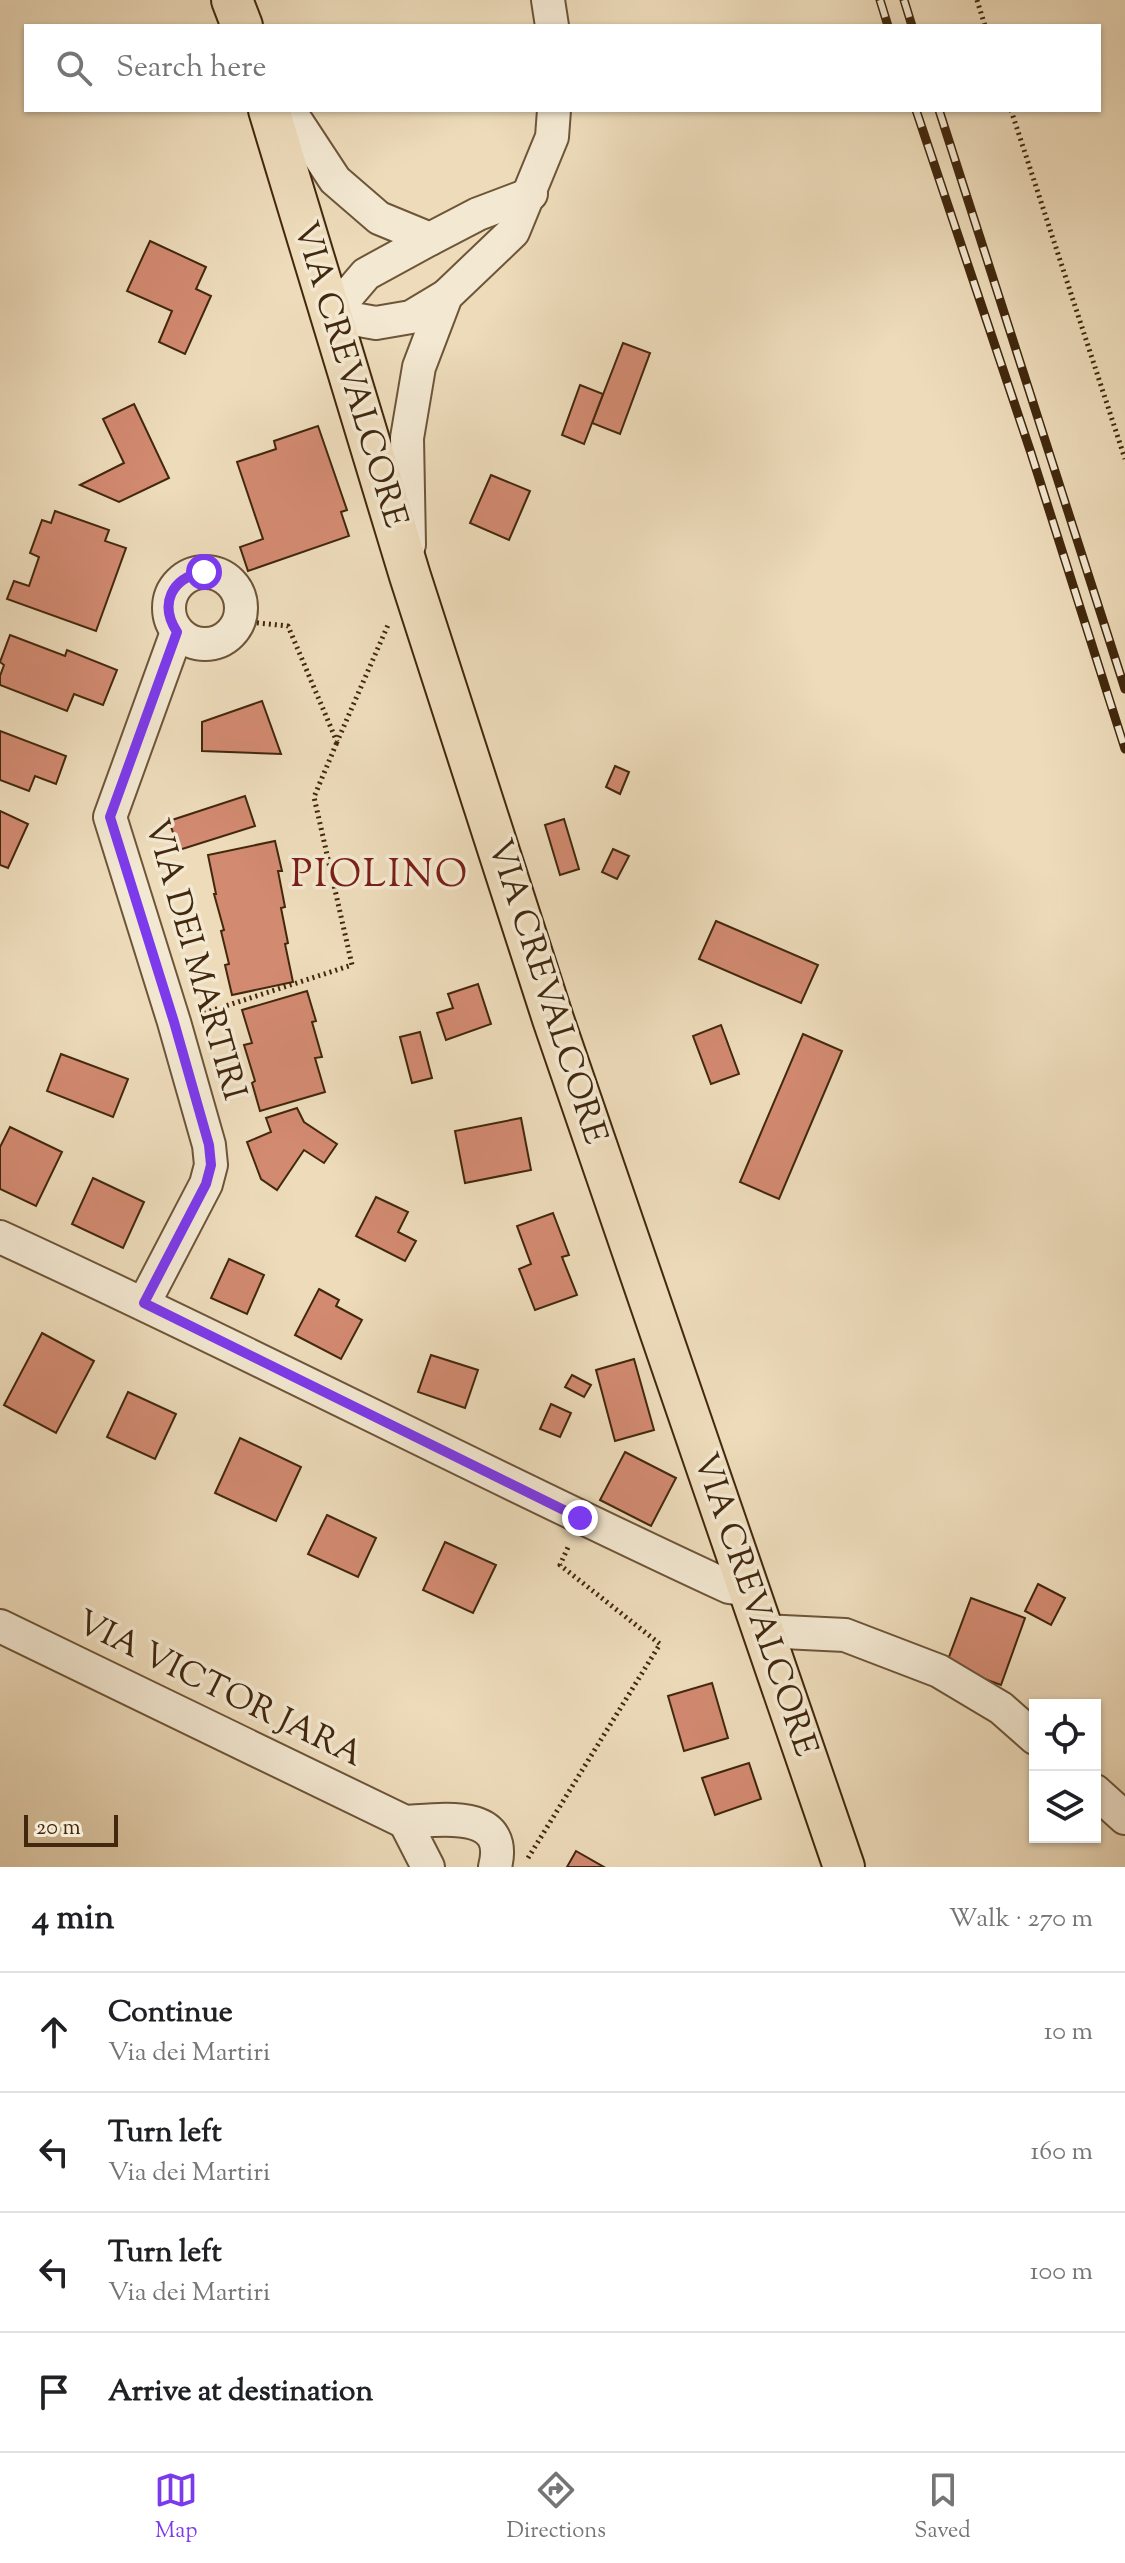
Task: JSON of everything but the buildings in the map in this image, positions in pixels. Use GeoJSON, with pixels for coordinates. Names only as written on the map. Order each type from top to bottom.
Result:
{"type":"FeatureCollection","features":[{"type":"Feature","properties":{"kind":"main road"},"geometry":{"type":"LineString","coordinates":[[232,0],[241,24]]}},
{"type":"Feature","properties":{"kind":"main road","name":"VIA CREVALCORE"},"geometry":{"type":"LineString","coordinates":[[270,112],[410,576],[553,1019],[844,1867]]}},
{"type":"Feature","properties":{"kind":"street"},"geometry":{"type":"LineString","coordinates":[[548,0],[552,24]]}},
{"type":"Feature","properties":{"kind":"street"},"geometry":{"type":"LineString","coordinates":[[290,112],[335,180],[379,218],[430,239]]}},
{"type":"Feature","properties":{"kind":"street"},"geometry":{"type":"LineString","coordinates":[[331,315],[376,323],[411,317],[446,296],[513,232],[552,137],[554,112]]}},
{"type":"Feature","properties":{"kind":"street"},"geometry":{"type":"LineString","coordinates":[[331,315],[366,274],[478,214],[531,194]]}},
{"type":"Feature","properties":{"kind":"street"},"geometry":{"type":"LineString","coordinates":[[410,576],[407,438],[419,367],[446,296]]}},
{"type":"Feature","properties":{"kind":"street","name":"VIA DEI MARTIRI"},"geometry":{"type":"LineString","coordinates":[[144,1303],[206,1184],[211,1165],[209,1145],[174,1022],[110,817],[177,632],[168,611],[169,599],[182,579],[204,572],[226,578],[240,597],[239,621]]}},
{"type":"Feature","properties":{"kind":"street"},"geometry":{"type":"LineString","coordinates":[[177,632],[187,640],[212,644],[224,640],[239,621]]}},
{"type":"Feature","properties":{"kind":"street"},"geometry":{"type":"LineString","coordinates":[[0,1237],[144,1303],[580,1518],[729,1587],[749,1590]]}},
{"type":"Feature","properties":{"kind":"street","name":"VIA VICTOR JARA"},"geometry":{"type":"LineString","coordinates":[[0,1626],[405,1822],[462,1819],[484,1826],[497,1846],[495,1867]]}},
{"type":"Feature","properties":{"kind":"street"},"geometry":{"type":"LineString","coordinates":[[763,1631],[845,1635],[939,1671],[1001,1708],[1029,1733]]}},
{"type":"Feature","properties":{"kind":"street"},"geometry":{"type":"LineString","coordinates":[[1101,1796],[1125,1818]]}},
{"type":"Feature","properties":{"kind":"street"},"geometry":{"type":"LineString","coordinates":[[405,1822],[428,1867]]}},
{"type":"Feature","properties":{"kind":"path"},"geometry":{"type":"LineString","coordinates":[[977,0],[984,24]]}},
{"type":"Feature","properties":{"kind":"path"},"geometry":{"type":"LineString","coordinates":[[1012,112],[1125,459]]}},
{"type":"Feature","properties":{"kind":"path"},"geometry":{"type":"LineString","coordinates":[[174,1022],[352,965],[314,797],[410,576]]}},
{"type":"Feature","properties":{"kind":"path"},"geometry":{"type":"LineString","coordinates":[[239,621],[288,626],[337,742]]}},
{"type":"Feature","properties":{"kind":"path"},"geometry":{"type":"LineString","coordinates":[[523,1867],[660,1644],[560,1565],[580,1518]]}},
{"type":"Feature","properties":{"kind":"railway"},"geometry":{"type":"LineString","coordinates":[[880,0],[887,24]]}},
{"type":"Feature","properties":{"kind":"railway"},"geometry":{"type":"LineString","coordinates":[[904,0],[911,24]]}},
{"type":"Feature","properties":{"kind":"railway"},"geometry":{"type":"LineString","coordinates":[[917,112],[1031,453],[1125,749]]}},
{"type":"Feature","properties":{"kind":"railway"},"geometry":{"type":"LineString","coordinates":[[940,112],[1125,689]]}},
{"type":"Feature","properties":{"kind":"district","name":"PIOLINO"},"geometry":{"type":"Point","coordinates":[380,877]}},
{"type":"Feature","properties":{"kind":"route"},"geometry":{"type":"LineString","coordinates":[[204,572],[182,579],[169,599],[168,611],[177,632],[110,817],[174,1022],[209,1145],[211,1165],[206,1184],[144,1303],[580,1518]]}}]}
